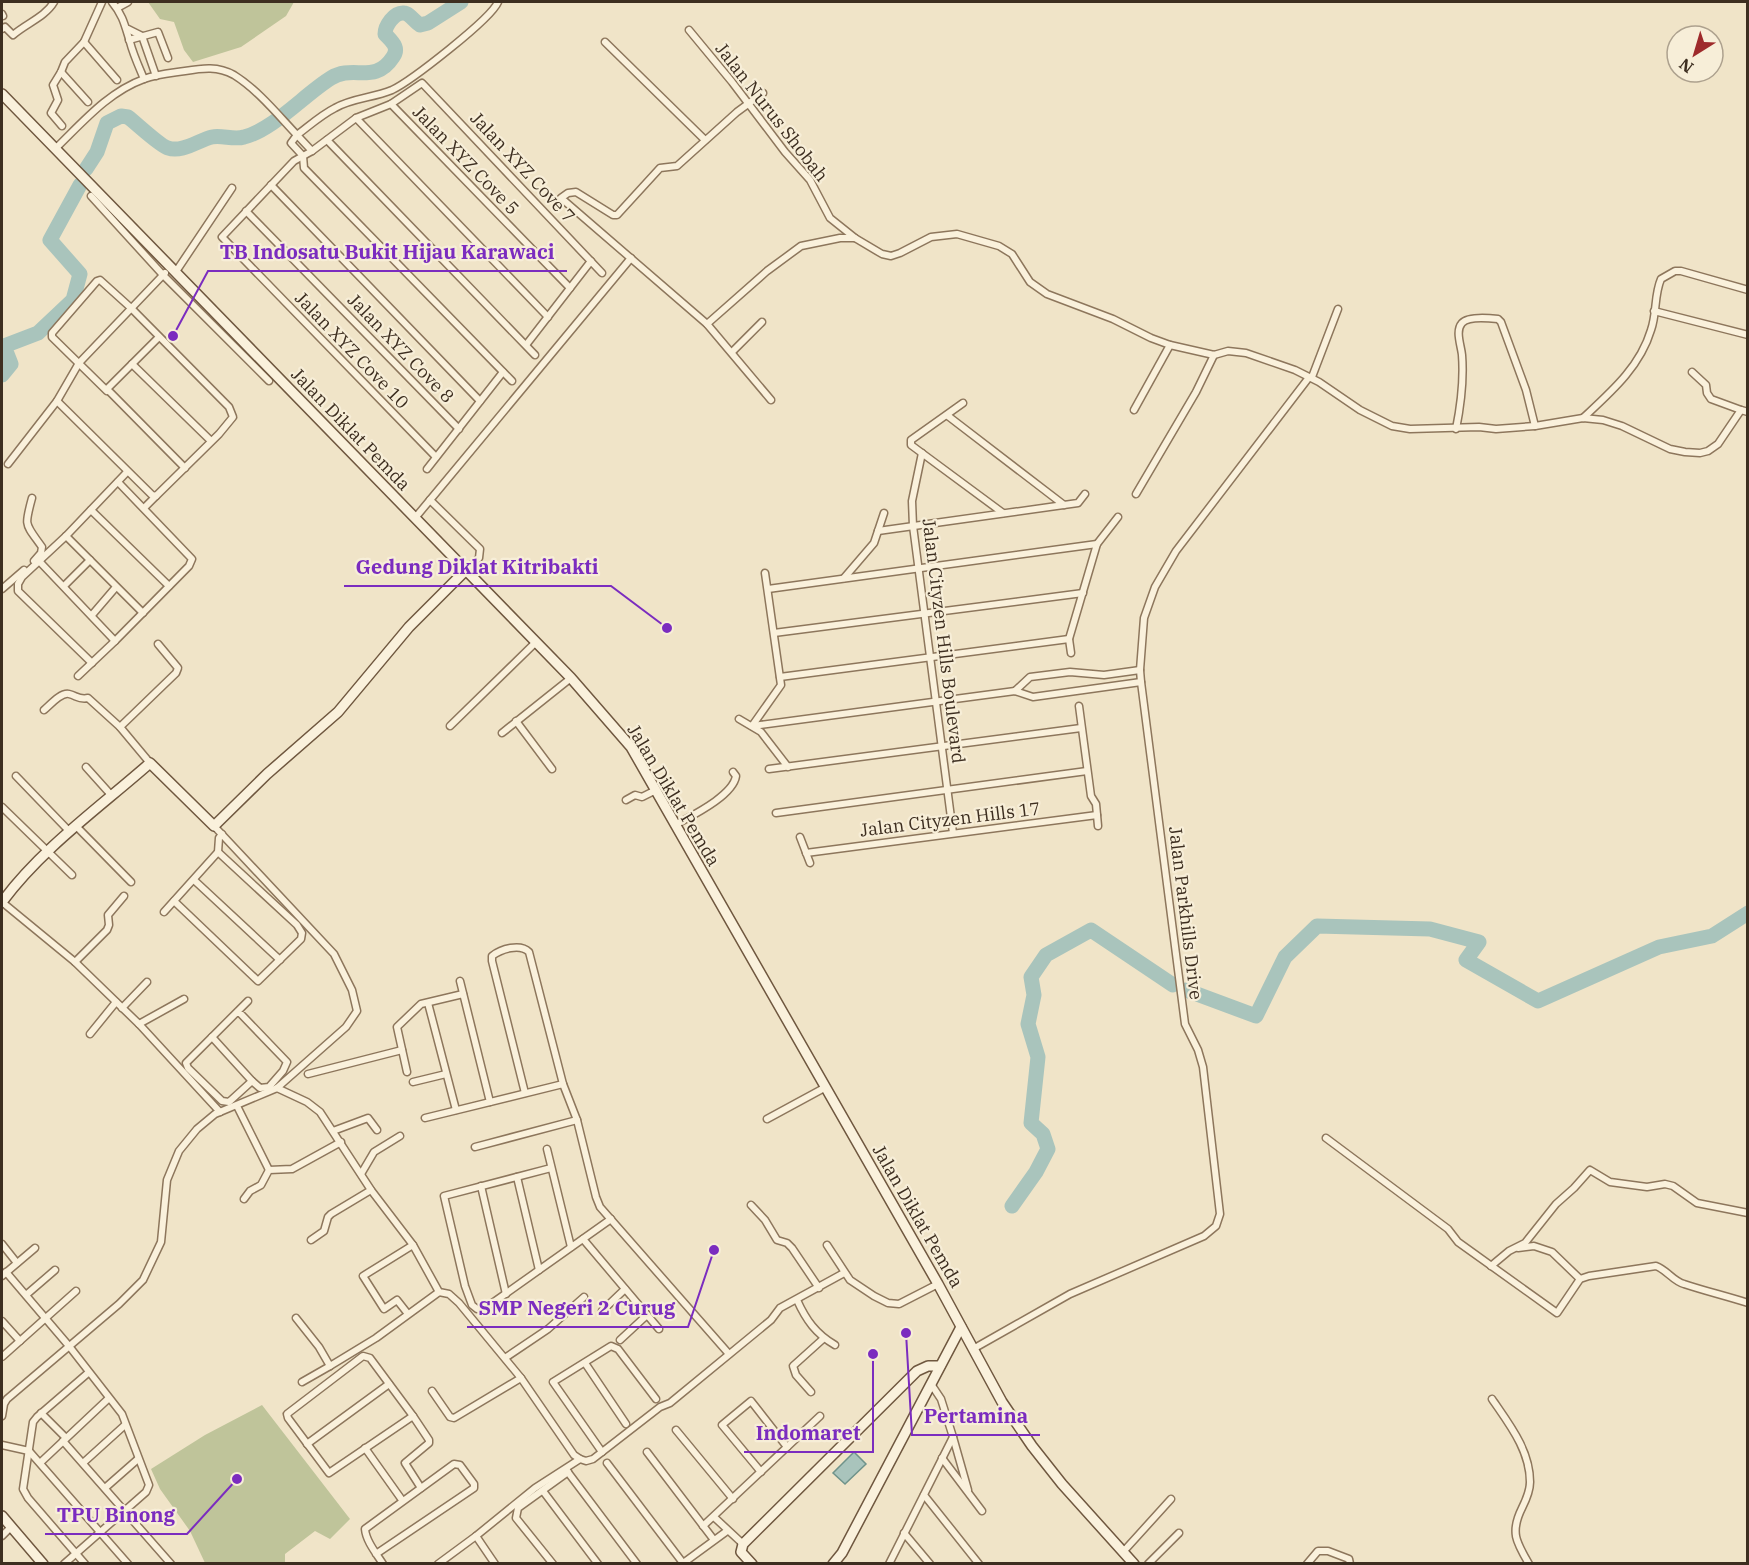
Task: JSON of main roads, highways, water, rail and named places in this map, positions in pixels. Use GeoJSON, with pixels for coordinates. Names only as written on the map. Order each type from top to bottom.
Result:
{"type":"FeatureCollection","features":[{"type":"Feature","properties":{"kind":"water"},"geometry":{"type":"Polygon","coordinates":[[[854,1452],[866,1464],[845,1484],[833,1473],[854,1452]]]}},
{"type":"Feature","properties":{"kind":"waterway"},"geometry":{"type":"LineString","coordinates":[[86,169],[97,152],[107,123],[121,116],[128,117],[160,143],[173,149],[185,148],[212,137],[240,138],[255,133],[331,78],[339,74],[371,72],[386,65],[396,50],[385,31],[391,20],[400,13],[406,13],[420,25],[428,23],[461,2]]}},
{"type":"Feature","properties":{"kind":"waterway"},"geometry":{"type":"LineString","coordinates":[[2,375],[11,364],[4,346],[38,333],[73,300],[80,274],[50,240],[80,185]]}},
{"type":"Feature","properties":{"kind":"waterway"},"geometry":{"type":"LineString","coordinates":[[1186,990],[1256,1016],[1285,957],[1317,926],[1430,929],[1479,942],[1466,960],[1538,1001],[1659,947],[1712,936],[1748,913]]}},
{"type":"Feature","properties":{"kind":"waterway"},"geometry":{"type":"LineString","coordinates":[[1012,1206],[1036,1172],[1048,1149],[1043,1134],[1031,1123],[1038,1057],[1028,1024],[1034,995],[1031,977],[1046,955],[1091,930],[1173,985]]}},
{"type":"Feature","properties":{"kind":"place","name":"TB Indosatu Bukit Hijau Karawaci"},"geometry":{"type":"Point","coordinates":[173,336]}},
{"type":"Feature","properties":{"kind":"place","name":"Gedung Diklat Kitribakti"},"geometry":{"type":"Point","coordinates":[667,628]}},
{"type":"Feature","properties":{"kind":"place","name":"SMP Negeri 2 Curug"},"geometry":{"type":"Point","coordinates":[714,1250]}},
{"type":"Feature","properties":{"kind":"place","name":"Pertamina"},"geometry":{"type":"Point","coordinates":[906,1333]}},
{"type":"Feature","properties":{"kind":"place","name":"Indomaret"},"geometry":{"type":"Point","coordinates":[873,1354]}},
{"type":"Feature","properties":{"kind":"place","name":"TPU Binong"},"geometry":{"type":"Point","coordinates":[237,1479]}}]}
